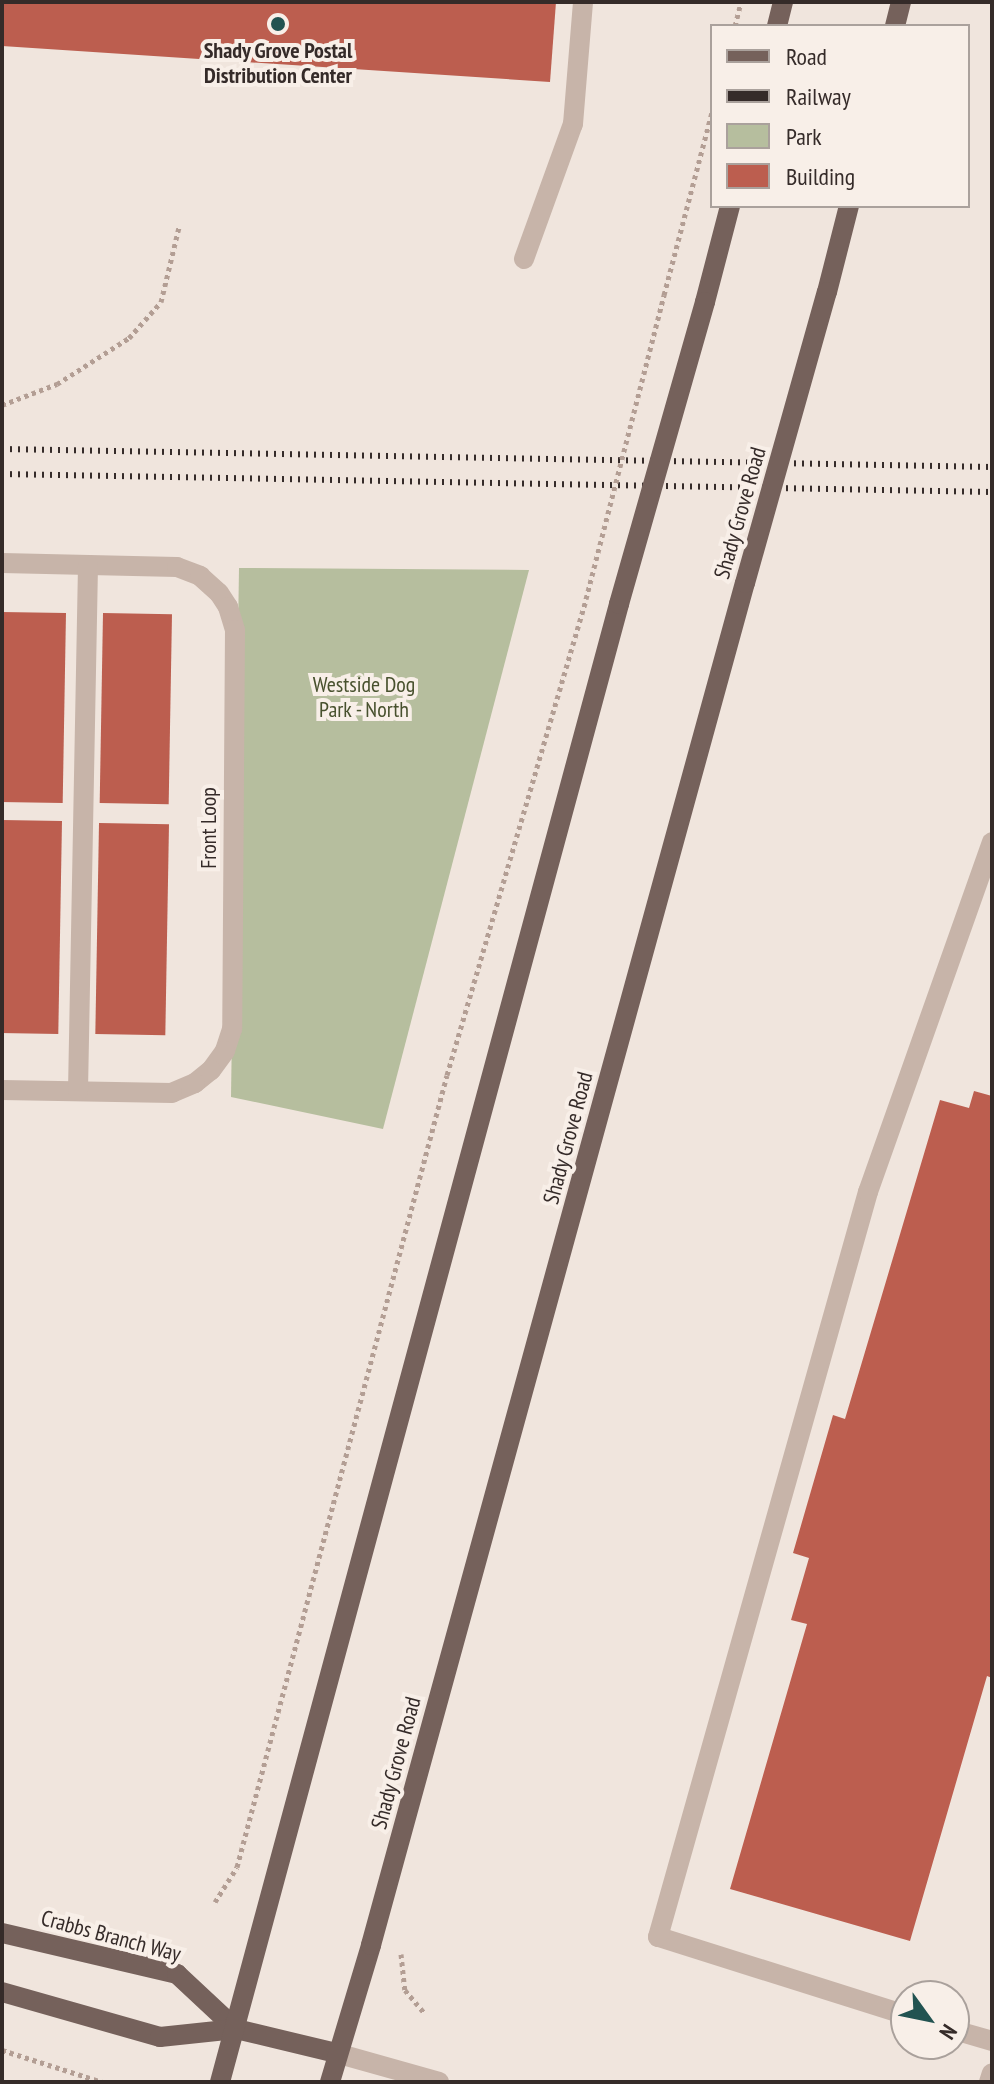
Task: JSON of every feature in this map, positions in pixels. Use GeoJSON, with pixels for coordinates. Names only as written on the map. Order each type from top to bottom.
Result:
{"type":"FeatureCollection","features":[{"type":"Feature","properties":{"kind":"main road"},"geometry":{"type":"LineString","coordinates":[[778,24],[783,2]]}},
{"type":"Feature","properties":{"kind":"main road"},"geometry":{"type":"LineString","coordinates":[[896,24],[901,2]]}},
{"type":"Feature","properties":{"kind":"main road"},"geometry":{"type":"LineString","coordinates":[[220,2082],[619,604],[729,208]]}},
{"type":"Feature","properties":{"kind":"main road","name":"Shady Grove Road"},"geometry":{"type":"LineString","coordinates":[[330,2082],[336,2053],[371,1945],[848,208]]}},
{"type":"Feature","properties":{"kind":"main road","name":"Crabbs Branch Way"},"geometry":{"type":"LineString","coordinates":[[2,1933],[177,1974],[236,2029]]}},
{"type":"Feature","properties":{"kind":"main road","name":"Crabbs Branch Way"},"geometry":{"type":"LineString","coordinates":[[2,1992],[160,2037],[236,2029],[336,2053]]}},
{"type":"Feature","properties":{"kind":"street"},"geometry":{"type":"LineString","coordinates":[[524,259],[573,124],[583,2]]}},
{"type":"Feature","properties":{"kind":"street","name":"Front Loop"},"geometry":{"type":"LineString","coordinates":[[2,563],[177,567],[200,576],[228,607],[235,630],[232,1029],[225,1051],[211,1070],[195,1083],[172,1093],[2,1090]]}},
{"type":"Feature","properties":{"kind":"street"},"geometry":{"type":"LineString","coordinates":[[78,1091],[88,565]]}},
{"type":"Feature","properties":{"kind":"street"},"geometry":{"type":"LineString","coordinates":[[890,2010],[658,1937],[868,1192],[992,842]]}},
{"type":"Feature","properties":{"kind":"street"},"geometry":{"type":"LineString","coordinates":[[970,2035],[992,2041]]}},
{"type":"Feature","properties":{"kind":"street","name":"Crabbs Branch Way"},"geometry":{"type":"LineString","coordinates":[[336,2053],[439,2082]]}},
{"type":"Feature","properties":{"kind":"street"},"geometry":{"type":"LineString","coordinates":[[989,2082],[992,2073]]}},
{"type":"Feature","properties":{"kind":"path"},"geometry":{"type":"LineString","coordinates":[[736,24],[741,2]]}},
{"type":"Feature","properties":{"kind":"path"},"geometry":{"type":"LineString","coordinates":[[215,1902],[237,1867],[447,1075],[586,599],[710,120]]}},
{"type":"Feature","properties":{"kind":"path"},"geometry":{"type":"LineString","coordinates":[[2,405],[57,384],[129,338],[161,302],[179,227]]}},
{"type":"Feature","properties":{"kind":"path"},"geometry":{"type":"LineString","coordinates":[[2,2050],[102,2082]]}},
{"type":"Feature","properties":{"kind":"green space","name":"Westside Dog Park - North"},"geometry":{"type":"Polygon","coordinates":[[[239,568],[529,570],[383,1129],[231,1097],[239,568]]]}},
{"type":"Feature","properties":{"kind":"building","name":"Shady Grove Postal Distribution Center"},"geometry":{"type":"Polygon","coordinates":[[[2,2],[556,2],[550,82],[2,46],[2,2]]]}},
{"type":"Feature","properties":{"kind":"building"},"geometry":{"type":"Polygon","coordinates":[[[2,612],[66,613],[63,803],[2,802],[2,612]]]}},
{"type":"Feature","properties":{"kind":"building"},"geometry":{"type":"Polygon","coordinates":[[[103,613],[172,614],[169,804],[100,803],[103,613]]]}},
{"type":"Feature","properties":{"kind":"building"},"geometry":{"type":"Polygon","coordinates":[[[2,820],[62,821],[58,1034],[2,1033],[2,820]]]}},
{"type":"Feature","properties":{"kind":"building"},"geometry":{"type":"Polygon","coordinates":[[[99,823],[169,824],[165,1035],[95,1034],[99,823]]]}},
{"type":"Feature","properties":{"kind":"building"},"geometry":{"type":"Polygon","coordinates":[[[974,1091],[992,1096],[992,1678],[987,1676],[910,1941],[730,1889],[807,1624],[791,1620],[809,1558],[793,1553],[833,1415],[845,1419],[940,1100],[969,1108],[974,1091]]]}},
{"type":"Feature","properties":{"kind":"railway"},"geometry":{"type":"LineString","coordinates":[[2,449],[992,467]]}},
{"type":"Feature","properties":{"kind":"railway"},"geometry":{"type":"LineString","coordinates":[[2,474],[992,492]]}},
{"type":"Feature","properties":{"kind":"place","name":"Shady Grove Postal Distribution Center"},"geometry":{"type":"Point","coordinates":[278,24]}}]}
